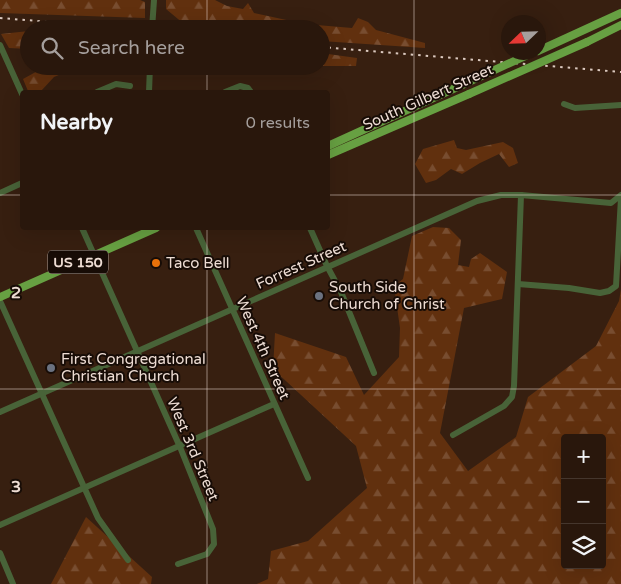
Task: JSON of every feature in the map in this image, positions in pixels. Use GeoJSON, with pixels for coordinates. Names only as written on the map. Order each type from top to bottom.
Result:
{"type":"FeatureCollection","features":[{"type":"Feature","properties":{"kind":"main road"},"geometry":{"type":"LineString","coordinates":[[546,47],[621,13]]}},
{"type":"Feature","properties":{"kind":"main road","name":"South Gilbert Street"},"geometry":{"type":"LineString","coordinates":[[330,154],[587,42],[621,25]]}},
{"type":"Feature","properties":{"kind":"main road","name":"South Gilbert Street"},"geometry":{"type":"LineString","coordinates":[[330,145],[516,60]]}},
{"type":"Feature","properties":{"kind":"main road","name":"US 150"},"geometry":{"type":"LineString","coordinates":[[0,299],[151,230]]}},
{"type":"Feature","properties":{"kind":"street"},"geometry":{"type":"LineString","coordinates":[[153,20],[154,3]]}},
{"type":"Feature","properties":{"kind":"street"},"geometry":{"type":"LineString","coordinates":[[0,45],[20,90]]}},
{"type":"Feature","properties":{"kind":"street"},"geometry":{"type":"LineString","coordinates":[[149,90],[150,75]]}},
{"type":"Feature","properties":{"kind":"street"},"geometry":{"type":"LineString","coordinates":[[101,90],[116,84],[130,86]]}},
{"type":"Feature","properties":{"kind":"street"},"geometry":{"type":"LineString","coordinates":[[229,90],[240,86],[250,90]]}},
{"type":"Feature","properties":{"kind":"street"},"geometry":{"type":"LineString","coordinates":[[564,104],[575,108],[621,105]]}},
{"type":"Feature","properties":{"kind":"street"},"geometry":{"type":"LineString","coordinates":[[0,193],[20,184]]}},
{"type":"Feature","properties":{"kind":"street","name":"Forrest Street"},"geometry":{"type":"LineString","coordinates":[[0,412],[476,201],[501,194],[611,203],[621,196]]}},
{"type":"Feature","properties":{"kind":"street"},"geometry":{"type":"LineString","coordinates":[[452,435],[504,406],[512,397],[514,386],[521,195]]}},
{"type":"Feature","properties":{"kind":"street"},"geometry":{"type":"LineString","coordinates":[[518,284],[569,288],[600,293],[609,291],[616,286],[621,196]]}},
{"type":"Feature","properties":{"kind":"street","name":"West 3rd Street"},"geometry":{"type":"LineString","coordinates":[[83,230],[180,446],[213,529],[214,544],[207,554],[178,564]]}},
{"type":"Feature","properties":{"kind":"street","name":"West 4th Street"},"geometry":{"type":"LineString","coordinates":[[197,230],[308,478]]}},
{"type":"Feature","properties":{"kind":"street"},"geometry":{"type":"LineString","coordinates":[[311,230],[345,301],[374,373]]}},
{"type":"Feature","properties":{"kind":"street"},"geometry":{"type":"LineString","coordinates":[[0,299],[98,518],[128,560]]}},
{"type":"Feature","properties":{"kind":"street"},"geometry":{"type":"LineString","coordinates":[[0,525],[274,404]]}},
{"type":"Feature","properties":{"kind":"street"},"geometry":{"type":"LineString","coordinates":[[0,553],[14,584]]}},
{"type":"Feature","properties":{"kind":"green space"},"geometry":{"type":"Polygon","coordinates":[[[0,0],[140,0],[145,2],[145,18],[0,13],[0,0]]]}},
{"type":"Feature","properties":{"kind":"green space"},"geometry":{"type":"Polygon","coordinates":[[[166,0],[215,0],[227,6],[243,9],[248,3],[254,13],[286,20],[179,20],[166,9],[166,0]]]}},
{"type":"Feature","properties":{"kind":"green space"},"geometry":{"type":"Polygon","coordinates":[[[358,18],[368,22],[376,30],[425,43],[425,48],[330,42],[330,26],[352,28],[358,18]]]}},
{"type":"Feature","properties":{"kind":"green space"},"geometry":{"type":"Polygon","coordinates":[[[20,32],[20,49],[9,48],[1,34],[20,32]]]}},
{"type":"Feature","properties":{"kind":"green space"},"geometry":{"type":"Polygon","coordinates":[[[330,54],[357,58],[356,66],[330,66],[330,54]]]}},
{"type":"Feature","properties":{"kind":"green space"},"geometry":{"type":"Polygon","coordinates":[[[30,75],[59,75],[54,77],[42,90],[28,90],[23,79],[30,75]]]}},
{"type":"Feature","properties":{"kind":"green space"},"geometry":{"type":"Polygon","coordinates":[[[454,140],[457,148],[466,150],[503,142],[513,148],[518,163],[509,167],[499,154],[462,174],[451,169],[436,180],[426,183],[415,164],[423,149],[454,140]]]}},
{"type":"Feature","properties":{"kind":"green space"},"geometry":{"type":"Polygon","coordinates":[[[433,227],[449,228],[461,240],[458,265],[469,267],[471,259],[480,253],[507,272],[502,299],[464,308],[440,433],[468,471],[516,437],[528,397],[596,346],[619,301],[621,289],[621,584],[257,584],[268,579],[271,551],[308,541],[367,488],[356,446],[273,369],[275,333],[346,357],[364,395],[399,357],[400,328],[394,286],[403,279],[412,236],[433,227]]]}},
{"type":"Feature","properties":{"kind":"green space"},"geometry":{"type":"Polygon","coordinates":[[[86,517],[152,577],[151,584],[51,584],[86,517]]]}},
{"type":"Feature","properties":{"kind":"railway"},"geometry":{"type":"LineString","coordinates":[[0,18],[25,20]]}},
{"type":"Feature","properties":{"kind":"railway"},"geometry":{"type":"LineString","coordinates":[[330,48],[621,72]]}},
{"type":"Feature","properties":{"kind":"place","name":"Taco Bell"},"geometry":{"type":"Point","coordinates":[156,263]}},
{"type":"Feature","properties":{"kind":"place","name":"South Side Church of Christ"},"geometry":{"type":"Point","coordinates":[319,296]}},
{"type":"Feature","properties":{"kind":"place","name":"First Congregational Christian Church"},"geometry":{"type":"Point","coordinates":[51,368]}}]}
